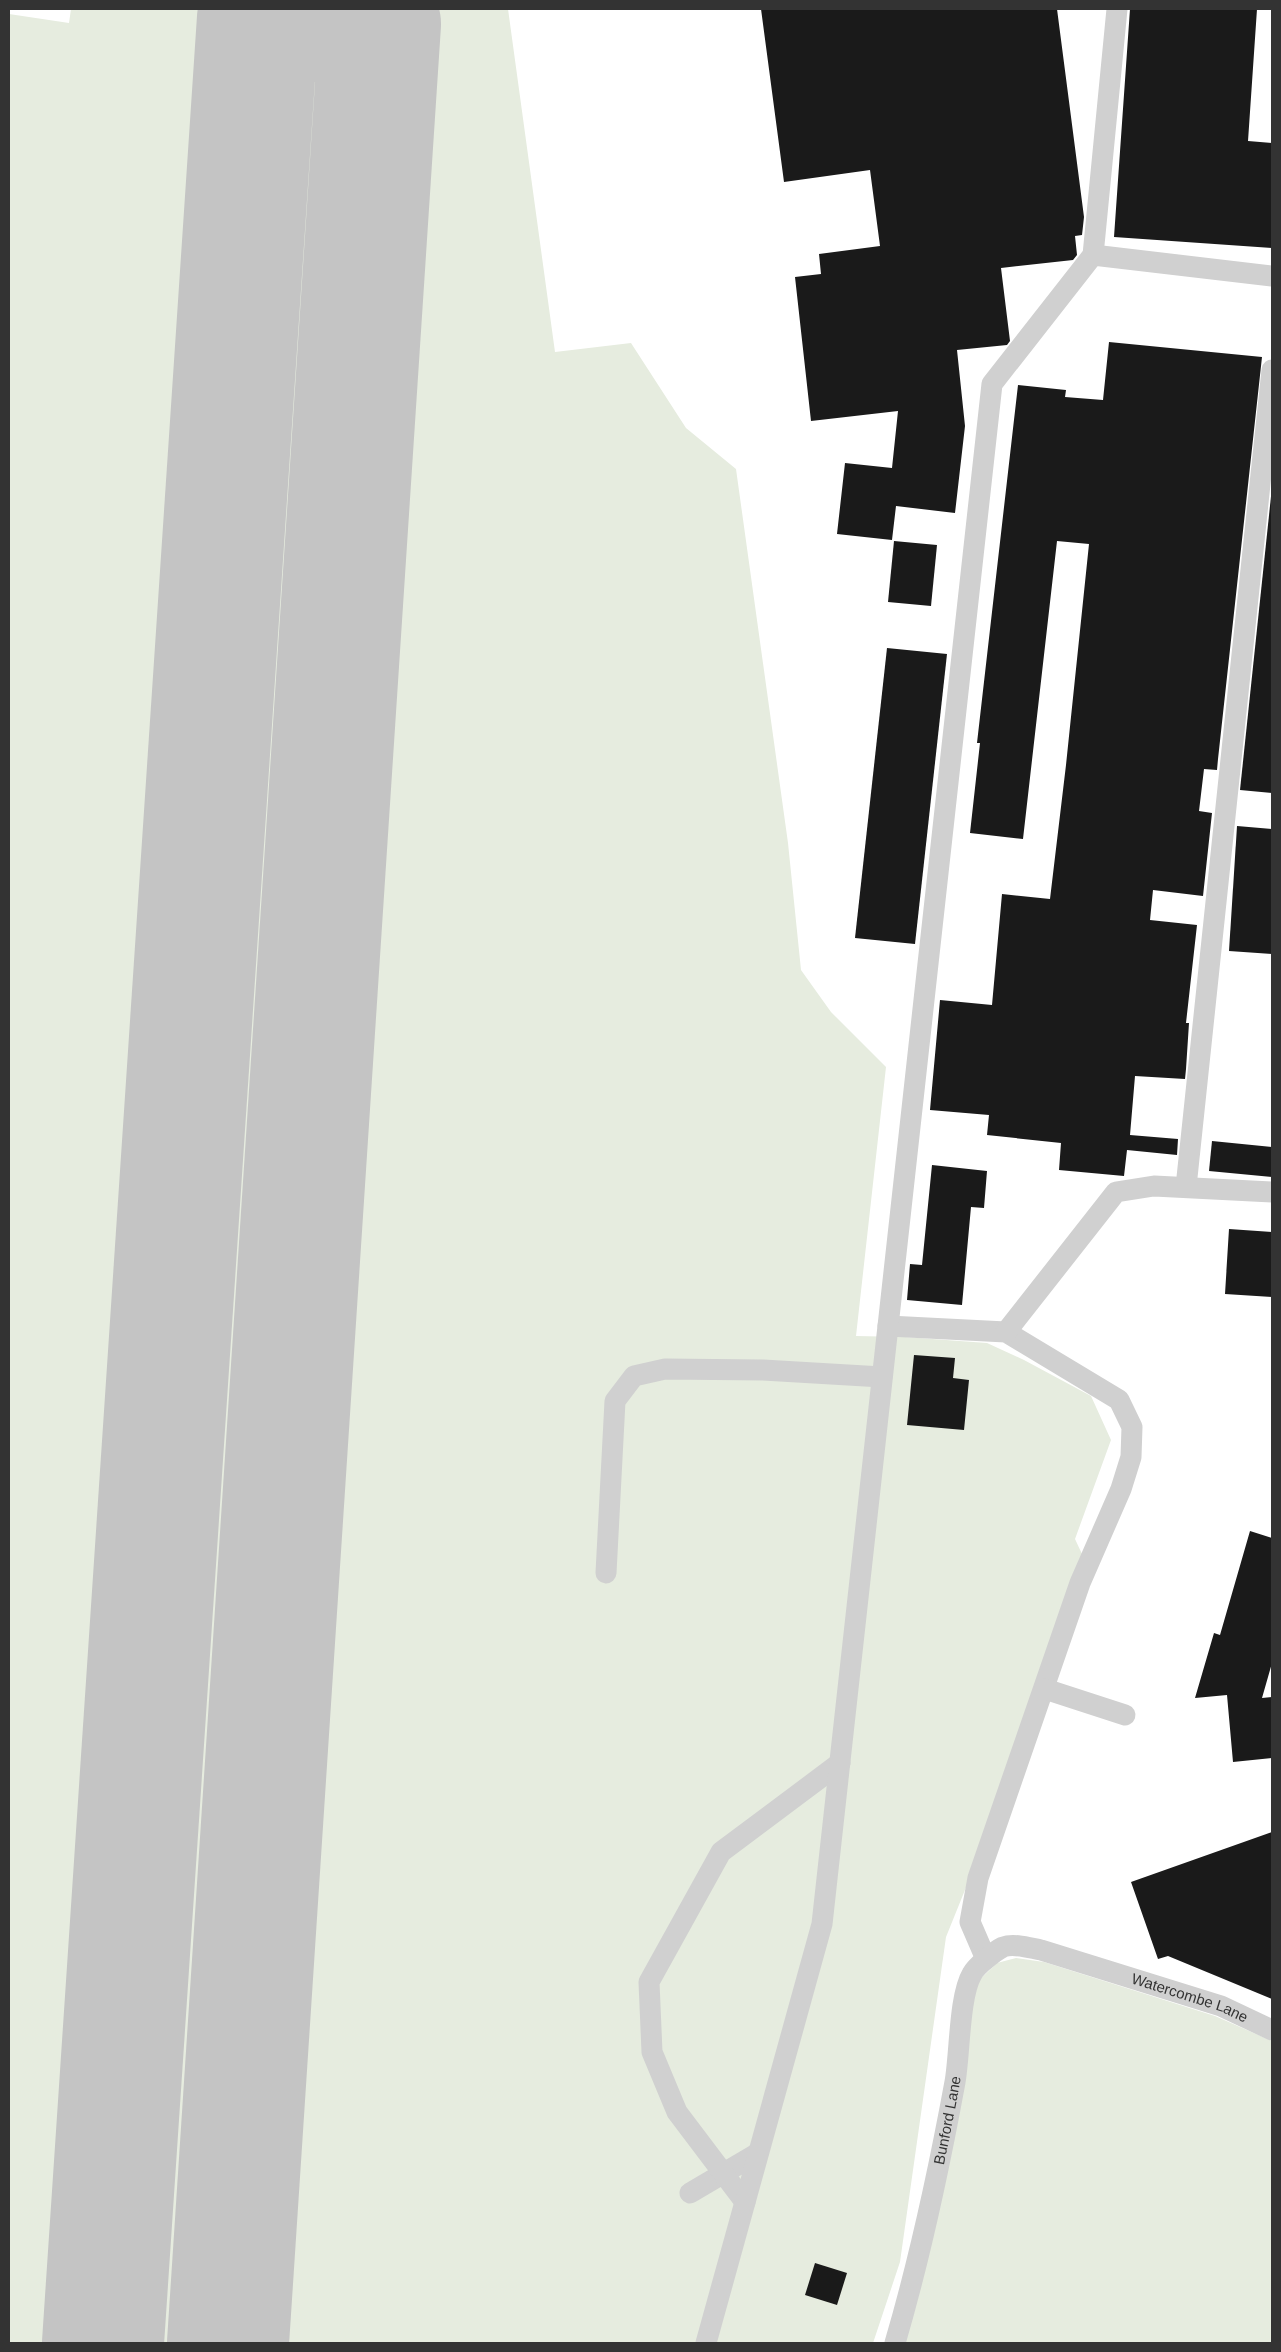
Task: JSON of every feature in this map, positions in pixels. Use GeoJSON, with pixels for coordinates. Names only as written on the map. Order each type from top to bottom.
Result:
{"type":"FeatureCollection","features":[{"type":"Feature","properties":{"kind":"street"},"geometry":{"type":"LineString","coordinates":[[706,2343],[822,1924],[992,384],[1093,255],[1117,9]]}},
{"type":"Feature","properties":{"kind":"street"},"geometry":{"type":"LineString","coordinates":[[1093,255],[1272,276]]}},
{"type":"Feature","properties":{"kind":"street"},"geometry":{"type":"LineString","coordinates":[[1186,1187],[1272,370]]}},
{"type":"Feature","properties":{"kind":"street"},"geometry":{"type":"LineString","coordinates":[[1006,1332],[1116,1192],[1154,1186],[1272,1192]]}},
{"type":"Feature","properties":{"kind":"street"},"geometry":{"type":"LineString","coordinates":[[888,1326],[1006,1332],[1118,1400],[1132,1427],[1131,1457],[1121,1489],[1080,1584],[978,1878],[970,1922],[986,1959]]}},
{"type":"Feature","properties":{"kind":"street"},"geometry":{"type":"LineString","coordinates":[[606,1573],[615,1401],[634,1376],[664,1368],[763,1370],[882,1378]]}},
{"type":"Feature","properties":{"kind":"street"},"geometry":{"type":"LineString","coordinates":[[1045,1689],[1125,1715]]}},
{"type":"Feature","properties":{"kind":"street"},"geometry":{"type":"LineString","coordinates":[[745,2202],[677,2112],[652,2052],[649,1982],[721,1852],[840,1763]]}},
{"type":"Feature","properties":{"kind":"street","name":"Bunford Lane"},"geometry":{"type":"LineString","coordinates":[[895,2343],[926,2223],[946,2128],[956,2073],[966,1986],[973,1972],[986,1959],[1003,1947],[1041,1950]]}},
{"type":"Feature","properties":{"kind":"street","name":"Watercombe Lane"},"geometry":{"type":"LineString","coordinates":[[1041,1950],[1221,2006],[1272,2030]]}},
{"type":"Feature","properties":{"kind":"street"},"geometry":{"type":"LineString","coordinates":[[690,2193],[758,2153]]}},
{"type":"Feature","properties":{"kind":"shaded area"},"geometry":{"type":"Polygon","coordinates":[[[71,9],[508,9],[555,352],[631,343],[686,428],[736,469],[788,843],[801,970],[831,1012],[886,1067],[856,1336],[905,1337],[987,1343],[1024,1360],[1091,1396],[1111,1440],[1075,1539],[1082,1554],[969,1880],[946,1937],[900,2262],[873,2343],[9,2343],[9,14],[69,23],[71,9]]]}},
{"type":"Feature","properties":{"kind":"shaded area"},"geometry":{"type":"Polygon","coordinates":[[[1016,1958],[1044,1962],[1215,2016],[1272,2041],[1272,2343],[903,2343],[975,1984],[997,1963],[1016,1958]]]}},
{"type":"Feature","properties":{"kind":"building"},"geometry":{"type":"Polygon","coordinates":[[[761,9],[1057,9],[1084,217],[1082,235],[1075,236],[1077,255],[1073,260],[1001,268],[1010,341],[1007,345],[957,350],[965,426],[955,513],[896,506],[892,540],[837,534],[845,463],[892,468],[898,411],[811,421],[795,277],[821,274],[819,254],[880,246],[870,170],[784,182],[761,9]]]}},
{"type":"Feature","properties":{"kind":"building"},"geometry":{"type":"Polygon","coordinates":[[[1130,9],[1257,9],[1248,141],[1272,143],[1272,248],[1114,237],[1130,9]]]}},
{"type":"Feature","properties":{"kind":"building"},"geometry":{"type":"Polygon","coordinates":[[[1109,342],[1262,357],[1217,770],[1204,769],[1199,811],[1212,813],[1203,896],[1153,890],[1150,920],[1197,925],[1186,1023],[1189,1023],[1186,1069],[1185,1079],[1135,1076],[1130,1135],[1178,1139],[1177,1155],[1127,1150],[1124,1176],[1059,1170],[1061,1143],[987,1135],[989,1115],[930,1110],[940,1000],[992,1005],[1002,894],[1050,899],[1089,544],[1057,541],[1023,839],[970,833],[980,743],[977,743],[1018,385],[1066,390],[1065,397],[1103,400],[1109,342]]]}},
{"type":"Feature","properties":{"kind":"building"},"geometry":{"type":"Polygon","coordinates":[[[1272,487],[1272,793],[1240,790],[1272,487]]]}},
{"type":"Feature","properties":{"kind":"building"},"geometry":{"type":"Polygon","coordinates":[[[894,541],[937,545],[931,606],[888,602],[894,541]]]}},
{"type":"Feature","properties":{"kind":"building"},"geometry":{"type":"Polygon","coordinates":[[[887,648],[947,654],[915,944],[855,938],[887,648]]]}},
{"type":"Feature","properties":{"kind":"building"},"geometry":{"type":"Polygon","coordinates":[[[1237,826],[1272,829],[1272,954],[1229,951],[1237,826]]]}},
{"type":"Feature","properties":{"kind":"building"},"geometry":{"type":"Polygon","coordinates":[[[1212,1141],[1272,1147],[1272,1177],[1209,1171],[1212,1141]]]}},
{"type":"Feature","properties":{"kind":"building"},"geometry":{"type":"Polygon","coordinates":[[[932,1165],[987,1171],[984,1208],[971,1207],[962,1305],[907,1300],[910,1264],[922,1265],[932,1165]]]}},
{"type":"Feature","properties":{"kind":"building"},"geometry":{"type":"Polygon","coordinates":[[[1229,1229],[1272,1232],[1272,1297],[1225,1294],[1229,1229]]]}},
{"type":"Feature","properties":{"kind":"building"},"geometry":{"type":"Polygon","coordinates":[[[914,1355],[955,1358],[953,1378],[969,1380],[964,1430],[907,1425],[914,1355]]]}},
{"type":"Feature","properties":{"kind":"building"},"geometry":{"type":"Polygon","coordinates":[[[1250,1531],[1272,1538],[1272,1663],[1262,1698],[1272,1697],[1272,1758],[1233,1762],[1227,1695],[1195,1698],[1214,1633],[1220,1635],[1250,1531]]]}},
{"type":"Feature","properties":{"kind":"building"},"geometry":{"type":"Polygon","coordinates":[[[1272,1832],[1272,1999],[1168,1956],[1158,1959],[1131,1882],[1272,1832]]]}},
{"type":"Feature","properties":{"kind":"building"},"geometry":{"type":"Polygon","coordinates":[[[815,2263],[847,2273],[837,2305],[805,2295],[815,2263]]]}},
{"type":"Feature","properties":{"kind":"runway"},"geometry":{"type":"LineString","coordinates":[[103,2343],[258,18],[380,24],[228,2343]]}}]}
